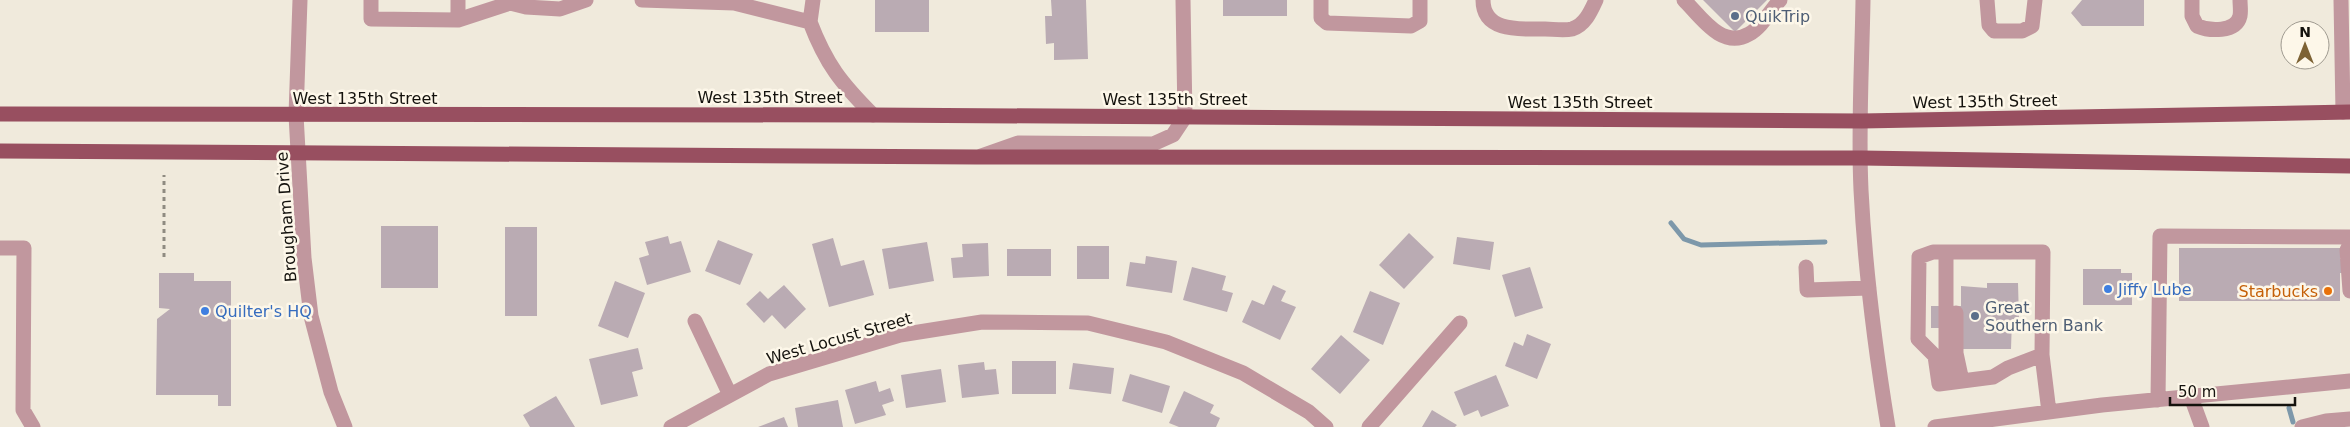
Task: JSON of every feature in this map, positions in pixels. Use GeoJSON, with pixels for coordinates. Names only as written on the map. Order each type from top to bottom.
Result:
{"type":"FeatureCollection","features":[{"type":"Feature","properties":{"kind":"main road","name":"West 135th Street"},"geometry":{"type":"LineString","coordinates":[[0,114],[873,115],[1862,121],[2347,112]]}},
{"type":"Feature","properties":{"kind":"main road"},"geometry":{"type":"LineString","coordinates":[[0,151],[977,157],[1862,158],[2350,166]]}},
{"type":"Feature","properties":{"kind":"street","name":"Brougham Drive"},"geometry":{"type":"LineString","coordinates":[[300,0],[296,115],[304,258],[311,316],[341,425]]}},
{"type":"Feature","properties":{"kind":"street"},"geometry":{"type":"LineString","coordinates":[[371,0],[371,20],[458,20],[510,1],[526,7],[560,9],[586,0]]}},
{"type":"Feature","properties":{"kind":"street"},"geometry":{"type":"LineString","coordinates":[[458,0],[458,20]]}},
{"type":"Feature","properties":{"kind":"street"},"geometry":{"type":"LineString","coordinates":[[642,0],[734,3],[810,22]]}},
{"type":"Feature","properties":{"kind":"street"},"geometry":{"type":"LineString","coordinates":[[813,0],[810,22],[820,47],[833,71],[845,87],[873,115]]}},
{"type":"Feature","properties":{"kind":"street"},"geometry":{"type":"LineString","coordinates":[[977,157],[1018,143],[1152,144],[1174,135],[1185,117],[1183,0]]}},
{"type":"Feature","properties":{"kind":"street"},"geometry":{"type":"LineString","coordinates":[[1321,0],[1321,18],[1327,23],[1411,26],[1420,21],[1420,0]]}},
{"type":"Feature","properties":{"kind":"street"},"geometry":{"type":"LineString","coordinates":[[1483,0],[1487,16],[1500,26],[1511,29],[1572,29],[1588,17],[1596,0]]}},
{"type":"Feature","properties":{"kind":"street"},"geometry":{"type":"LineString","coordinates":[[1684,0],[1719,35],[1736,40],[1750,34],[1780,0]]}},
{"type":"Feature","properties":{"kind":"street"},"geometry":{"type":"LineString","coordinates":[[1863,0],[1861,188],[1869,288],[1888,427]]}},
{"type":"Feature","properties":{"kind":"street"},"geometry":{"type":"LineString","coordinates":[[1987,0],[1989,25],[1994,30],[2022,31],[2032,26],[2035,0]]}},
{"type":"Feature","properties":{"kind":"street"},"geometry":{"type":"LineString","coordinates":[[2192,0],[2192,16],[2197,26],[2204,29],[2228,28],[2236,24],[2240,18],[2240,0]]}},
{"type":"Feature","properties":{"kind":"street"},"geometry":{"type":"LineString","coordinates":[[2341,0],[2347,112]]}},
{"type":"Feature","properties":{"kind":"street"},"geometry":{"type":"LineString","coordinates":[[2158,400],[2160,236],[2350,237]]}},
{"type":"Feature","properties":{"kind":"street"},"geometry":{"type":"LineString","coordinates":[[2350,244],[2347,250],[2350,291]]}},
{"type":"Feature","properties":{"kind":"street"},"geometry":{"type":"LineString","coordinates":[[0,248],[24,248],[22,410],[33,427]]}},
{"type":"Feature","properties":{"kind":"street"},"geometry":{"type":"LineString","coordinates":[[2042,355],[2008,368],[1993,377],[1939,384],[1935,356],[1918,339],[1919,257],[1944,252],[2043,252],[2042,355],[2049,412]]}},
{"type":"Feature","properties":{"kind":"street"},"geometry":{"type":"LineString","coordinates":[[1935,356],[1938,352],[1944,252]]}},
{"type":"Feature","properties":{"kind":"street"},"geometry":{"type":"LineString","coordinates":[[1944,252],[1956,353],[1956,382]]}},
{"type":"Feature","properties":{"kind":"street"},"geometry":{"type":"LineString","coordinates":[[1806,267],[1808,290],[1869,288]]}},
{"type":"Feature","properties":{"kind":"street"},"geometry":{"type":"LineString","coordinates":[[695,321],[730,395]]}},
{"type":"Feature","properties":{"kind":"street","name":"West Locust Street"},"geometry":{"type":"LineString","coordinates":[[671,427],[769,374],[900,335],[982,322],[1088,323],[1166,342],[1243,373],[1309,412],[1326,427]]}},
{"type":"Feature","properties":{"kind":"street"},"geometry":{"type":"LineString","coordinates":[[1369,427],[1460,323]]}},
{"type":"Feature","properties":{"kind":"street"},"geometry":{"type":"LineString","coordinates":[[1935,427],[2191,396],[2350,381]]}},
{"type":"Feature","properties":{"kind":"street"},"geometry":{"type":"LineString","coordinates":[[2191,396],[2202,427]]}},
{"type":"Feature","properties":{"kind":"street"},"geometry":{"type":"LineString","coordinates":[[2302,427],[2326,421],[2350,419]]}},
{"type":"Feature","properties":{"kind":"path"},"geometry":{"type":"LineString","coordinates":[[164,175],[164,257]]}},
{"type":"Feature","properties":{"kind":"building"},"geometry":{"type":"Polygon","coordinates":[[[875,0],[929,0],[929,32],[875,32],[875,0]]]}},
{"type":"Feature","properties":{"kind":"building"},"geometry":{"type":"Polygon","coordinates":[[[1051,0],[1086,0],[1088,59],[1054,60],[1054,43],[1046,44],[1045,16],[1052,16],[1051,0]]]}},
{"type":"Feature","properties":{"kind":"building"},"geometry":{"type":"Polygon","coordinates":[[[1223,0],[1287,0],[1287,16],[1223,16],[1223,0]]]}},
{"type":"Feature","properties":{"kind":"building","name":"QuikTrip"},"geometry":{"type":"Polygon","coordinates":[[[1703,0],[1767,0],[1735,32],[1703,0]]]}},
{"type":"Feature","properties":{"kind":"building"},"geometry":{"type":"Polygon","coordinates":[[[2082,0],[2144,0],[2144,26],[2082,26],[2071,13],[2082,0]]]}},
{"type":"Feature","properties":{"kind":"building"},"geometry":{"type":"Polygon","coordinates":[[[381,226],[438,226],[438,288],[381,288],[381,226]]]}},
{"type":"Feature","properties":{"kind":"building"},"geometry":{"type":"Polygon","coordinates":[[[505,227],[537,227],[537,316],[505,316],[505,227]]]}},
{"type":"Feature","properties":{"kind":"building"},"geometry":{"type":"Polygon","coordinates":[[[1409,233],[1434,257],[1404,289],[1379,265],[1409,233]]]}},
{"type":"Feature","properties":{"kind":"building"},"geometry":{"type":"Polygon","coordinates":[[[668,236],[670,244],[681,241],[691,272],[647,285],[639,258],[649,255],[645,242],[668,236]]]}},
{"type":"Feature","properties":{"kind":"building"},"geometry":{"type":"Polygon","coordinates":[[[1457,237],[1494,242],[1490,270],[1453,264],[1457,237]]]}},
{"type":"Feature","properties":{"kind":"building"},"geometry":{"type":"Polygon","coordinates":[[[833,238],[841,266],[864,260],[874,295],[829,307],[812,244],[833,238]]]}},
{"type":"Feature","properties":{"kind":"building"},"geometry":{"type":"Polygon","coordinates":[[[718,240],[753,254],[740,285],[705,271],[718,240]]]}},
{"type":"Feature","properties":{"kind":"building"},"geometry":{"type":"Polygon","coordinates":[[[927,242],[934,281],[889,289],[882,249],[927,242]]]}},
{"type":"Feature","properties":{"kind":"building"},"geometry":{"type":"Polygon","coordinates":[[[988,243],[989,276],[953,278],[951,258],[963,257],[962,244],[988,243]]]}},
{"type":"Feature","properties":{"kind":"building"},"geometry":{"type":"Polygon","coordinates":[[[1077,246],[1109,246],[1109,279],[1077,279],[1077,246]]]}},
{"type":"Feature","properties":{"kind":"building"},"geometry":{"type":"Polygon","coordinates":[[[2179,248],[2340,248],[2340,259],[2350,259],[2350,273],[2340,273],[2340,301],[2179,301],[2179,248]]]}},
{"type":"Feature","properties":{"kind":"building"},"geometry":{"type":"Polygon","coordinates":[[[1007,249],[1051,249],[1051,276],[1007,276],[1007,249]]]}},
{"type":"Feature","properties":{"kind":"building"},"geometry":{"type":"Polygon","coordinates":[[[1146,256],[1177,261],[1172,293],[1126,286],[1130,262],[1145,264],[1146,256]]]}},
{"type":"Feature","properties":{"kind":"building"},"geometry":{"type":"Polygon","coordinates":[[[1192,267],[1226,276],[1222,290],[1233,293],[1227,312],[1183,300],[1192,267]]]}},
{"type":"Feature","properties":{"kind":"building"},"geometry":{"type":"Polygon","coordinates":[[[1530,267],[1543,308],[1515,317],[1502,275],[1530,267]]]}},
{"type":"Feature","properties":{"kind":"building","name":"Jiffy Lube"},"geometry":{"type":"Polygon","coordinates":[[[2083,269],[2121,269],[2121,273],[2132,273],[2132,305],[2083,305],[2083,269]]]}},
{"type":"Feature","properties":{"kind":"building"},"geometry":{"type":"Polygon","coordinates":[[[159,273],[194,273],[194,281],[231,281],[231,406],[218,406],[218,395],[156,395],[157,319],[170,309],[159,308],[159,273]]]}},
{"type":"Feature","properties":{"kind":"building"},"geometry":{"type":"Polygon","coordinates":[[[615,281],[645,293],[628,338],[598,326],[615,281]]]}},
{"type":"Feature","properties":{"kind":"building","name":"Great Southern Bank"},"geometry":{"type":"Polygon","coordinates":[[[1987,283],[2018,283],[2019,319],[2012,319],[2011,349],[1961,349],[1961,328],[1931,328],[1931,306],[1961,306],[1961,286],[1987,288],[1987,283]]]}},
{"type":"Feature","properties":{"kind":"building"},"geometry":{"type":"Polygon","coordinates":[[[784,285],[806,309],[785,329],[772,315],[764,323],[746,304],[760,291],[768,299],[784,285]]]}},
{"type":"Feature","properties":{"kind":"building"},"geometry":{"type":"Polygon","coordinates":[[[1273,285],[1286,291],[1281,301],[1296,307],[1280,340],[1242,322],[1252,300],[1264,305],[1273,285]]]}},
{"type":"Feature","properties":{"kind":"building"},"geometry":{"type":"Polygon","coordinates":[[[1370,291],[1400,303],[1383,345],[1353,332],[1370,291]]]}},
{"type":"Feature","properties":{"kind":"building"},"geometry":{"type":"Polygon","coordinates":[[[1527,334],[1551,344],[1537,379],[1505,366],[1514,342],[1523,346],[1527,334]]]}},
{"type":"Feature","properties":{"kind":"building"},"geometry":{"type":"Polygon","coordinates":[[[1341,335],[1370,360],[1340,394],[1311,369],[1341,335]]]}},
{"type":"Feature","properties":{"kind":"building"},"geometry":{"type":"Polygon","coordinates":[[[638,348],[643,369],[632,372],[638,396],[601,405],[589,359],[638,348]]]}},
{"type":"Feature","properties":{"kind":"building"},"geometry":{"type":"Polygon","coordinates":[[[1012,361],[1056,361],[1056,394],[1012,394],[1012,361]]]}},
{"type":"Feature","properties":{"kind":"building"},"geometry":{"type":"Polygon","coordinates":[[[984,362],[985,370],[996,369],[999,394],[962,398],[958,365],[984,362]]]}},
{"type":"Feature","properties":{"kind":"building"},"geometry":{"type":"Polygon","coordinates":[[[1073,363],[1114,368],[1111,394],[1069,389],[1073,363]]]}},
{"type":"Feature","properties":{"kind":"building"},"geometry":{"type":"Polygon","coordinates":[[[941,369],[946,402],[906,408],[901,375],[941,369]]]}},
{"type":"Feature","properties":{"kind":"building"},"geometry":{"type":"Polygon","coordinates":[[[1130,374],[1170,386],[1162,413],[1122,401],[1130,374]]]}},
{"type":"Feature","properties":{"kind":"building"},"geometry":{"type":"Polygon","coordinates":[[[1496,375],[1509,406],[1481,417],[1478,410],[1464,416],[1454,392],[1496,375]]]}},
{"type":"Feature","properties":{"kind":"building"},"geometry":{"type":"Polygon","coordinates":[[[876,381],[879,392],[890,388],[894,401],[882,405],[886,415],[855,424],[845,390],[876,381]]]}},
{"type":"Feature","properties":{"kind":"building"},"geometry":{"type":"Polygon","coordinates":[[[1184,391],[1214,405],[1210,413],[1220,418],[1216,427],[1179,427],[1169,423],[1184,391]]]}},
{"type":"Feature","properties":{"kind":"building"},"geometry":{"type":"Polygon","coordinates":[[[556,396],[575,427],[530,427],[523,415],[556,396]]]}},
{"type":"Feature","properties":{"kind":"building"},"geometry":{"type":"Polygon","coordinates":[[[838,400],[843,427],[798,427],[795,408],[838,400]]]}},
{"type":"Feature","properties":{"kind":"building"},"geometry":{"type":"Polygon","coordinates":[[[1432,410],[1457,425],[1455,427],[1422,427],[1432,410]]]}},
{"type":"Feature","properties":{"kind":"building"},"geometry":{"type":"Polygon","coordinates":[[[784,417],[788,427],[758,427],[784,417]]]}},
{"type":"Feature","properties":{"kind":"waterway"},"geometry":{"type":"LineString","coordinates":[[1671,223],[1684,239],[1701,245],[1825,242]]}},
{"type":"Feature","properties":{"kind":"waterway"},"geometry":{"type":"LineString","coordinates":[[2289,408],[2293,422]]}},
{"type":"Feature","properties":{"kind":"place","name":"QuikTrip"},"geometry":{"type":"Point","coordinates":[1735,16]}},
{"type":"Feature","properties":{"kind":"place","name":"Jiffy Lube"},"geometry":{"type":"Point","coordinates":[2108,289]}},
{"type":"Feature","properties":{"kind":"place","name":"Starbucks"},"geometry":{"type":"Point","coordinates":[2328,291]}},
{"type":"Feature","properties":{"kind":"place","name":"Quilter's HQ"},"geometry":{"type":"Point","coordinates":[205,311]}},
{"type":"Feature","properties":{"kind":"place","name":"Great Southern Bank"},"geometry":{"type":"Point","coordinates":[1975,316]}}]}
